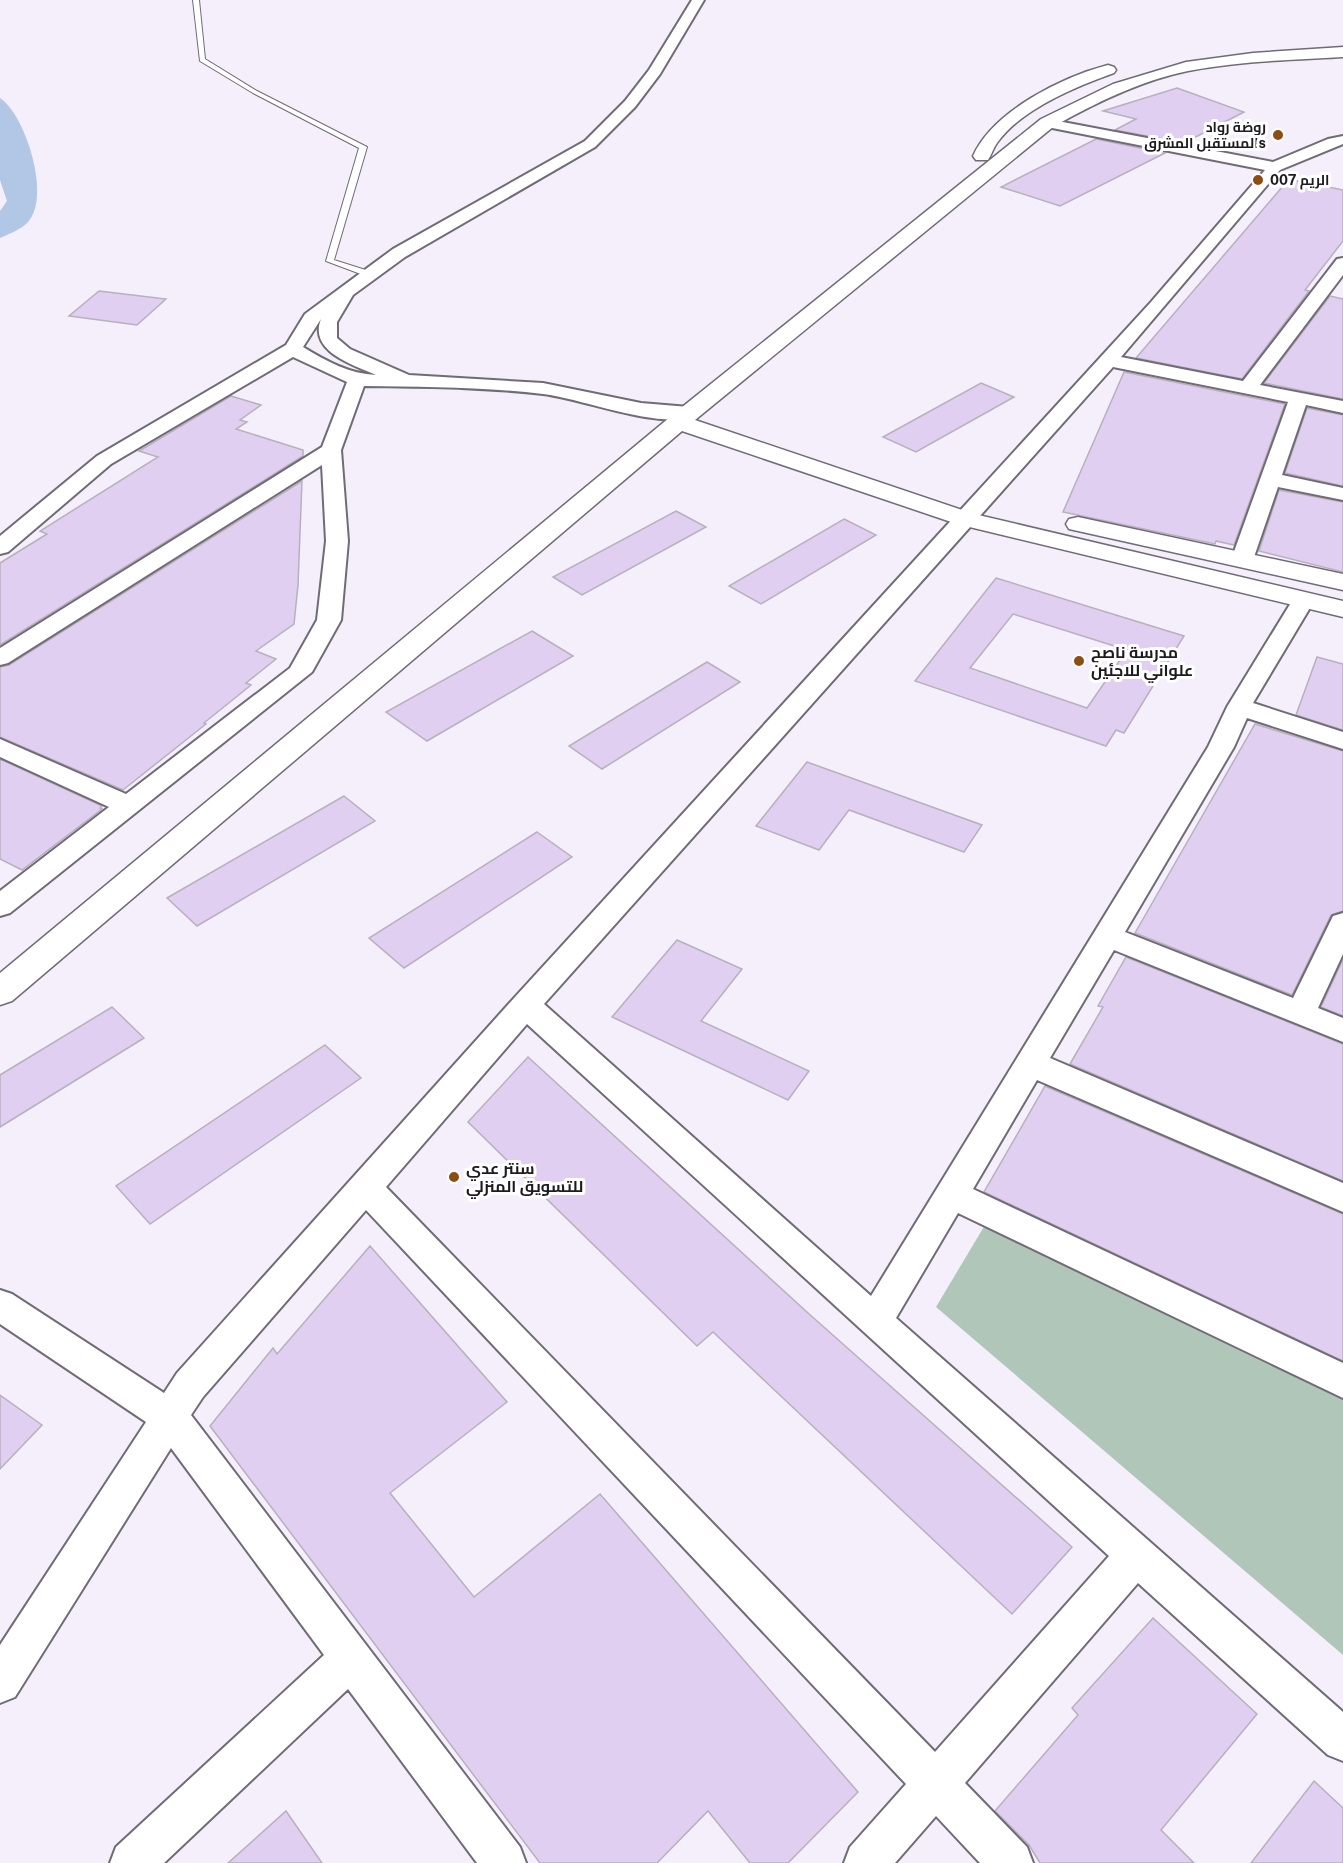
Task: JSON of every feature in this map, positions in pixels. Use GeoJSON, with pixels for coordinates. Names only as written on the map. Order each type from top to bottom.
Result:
{"type":"FeatureCollection","features":[{"type":"Feature","properties":{"kind":"main road"},"geometry":{"type":"LineString","coordinates":[[1159,57],[1257,45],[1343,42]]}},
{"type":"Feature","properties":{"kind":"main road"},"geometry":{"type":"LineString","coordinates":[[0,992],[678,416],[1047,123],[1083,102],[1166,71],[1221,62],[1343,52]]}},
{"type":"Feature","properties":{"kind":"main road"},"geometry":{"type":"LineString","coordinates":[[979,176],[983,147],[1019,114],[1058,88],[1127,65]]}},
{"type":"Feature","properties":{"kind":"main road"},"geometry":{"type":"LineString","coordinates":[[678,416],[973,510],[1303,601],[1343,609]]}},
{"type":"Feature","properties":{"kind":"main road"},"geometry":{"type":"LineString","coordinates":[[973,510],[1242,560],[1343,582]]}},
{"type":"Feature","properties":{"kind":"street"},"geometry":{"type":"LineString","coordinates":[[0,547],[104,460],[293,349],[311,318],[399,253],[590,144],[630,104],[655,71],[698,0]]}},
{"type":"Feature","properties":{"kind":"street"},"geometry":{"type":"LineString","coordinates":[[1047,123],[1275,167]]}},
{"type":"Feature","properties":{"kind":"street"},"geometry":{"type":"LineString","coordinates":[[0,1682],[190,1385],[526,1005],[1108,360],[1275,167],[1343,140]]}},
{"type":"Feature","properties":{"kind":"street"},"geometry":{"type":"LineString","coordinates":[[1248,388],[1343,262]]}},
{"type":"Feature","properties":{"kind":"street"},"geometry":{"type":"LineString","coordinates":[[348,289],[328,321],[328,339],[343,353],[406,381]]}},
{"type":"Feature","properties":{"kind":"street"},"geometry":{"type":"LineString","coordinates":[[293,349],[316,363],[357,380],[486,382],[563,391],[678,416]]}},
{"type":"Feature","properties":{"kind":"street"},"geometry":{"type":"LineString","coordinates":[[1108,360],[1343,407]]}},
{"type":"Feature","properties":{"kind":"street"},"geometry":{"type":"LineString","coordinates":[[0,906],[300,672],[329,620],[337,541],[331,450],[357,380]]}},
{"type":"Feature","properties":{"kind":"street"},"geometry":{"type":"LineString","coordinates":[[1242,560],[1299,398]]}},
{"type":"Feature","properties":{"kind":"street"},"geometry":{"type":"LineString","coordinates":[[0,658],[331,450]]}},
{"type":"Feature","properties":{"kind":"street"},"geometry":{"type":"LineString","coordinates":[[1271,478],[1343,494]]}},
{"type":"Feature","properties":{"kind":"street"},"geometry":{"type":"LineString","coordinates":[[875,1322],[1221,747],[1239,707],[1303,601]]}},
{"type":"Feature","properties":{"kind":"street"},"geometry":{"type":"LineString","coordinates":[[1239,707],[1343,741]]}},
{"type":"Feature","properties":{"kind":"street"},"geometry":{"type":"LineString","coordinates":[[0,747],[129,806]]}},
{"type":"Feature","properties":{"kind":"street"},"geometry":{"type":"LineString","coordinates":[[1301,1013],[1343,922]]}},
{"type":"Feature","properties":{"kind":"street"},"geometry":{"type":"LineString","coordinates":[[1107,936],[1343,1030]]}},
{"type":"Feature","properties":{"kind":"street"},"geometry":{"type":"LineString","coordinates":[[526,1005],[875,1322],[1343,1740]]}},
{"type":"Feature","properties":{"kind":"street"},"geometry":{"type":"LineString","coordinates":[[1032,1064],[1343,1197]]}},
{"type":"Feature","properties":{"kind":"street"},"geometry":{"type":"LineString","coordinates":[[366,1188],[1011,1863]]}},
{"type":"Feature","properties":{"kind":"street"},"geometry":{"type":"LineString","coordinates":[[953,1194],[1343,1381]]}},
{"type":"Feature","properties":{"kind":"street"},"geometry":{"type":"LineString","coordinates":[[0,1305],[170,1417],[504,1863]]}},
{"type":"Feature","properties":{"kind":"street"},"geometry":{"type":"LineString","coordinates":[[866,1863],[1137,1554]]}},
{"type":"Feature","properties":{"kind":"street"},"geometry":{"type":"LineString","coordinates":[[132,1863],[351,1658]]}},
{"type":"Feature","properties":{"kind":"lane"},"geometry":{"type":"LineString","coordinates":[[196,0],[202,60],[255,92],[363,147],[330,261],[369,274]]}},
{"type":"Feature","properties":{"kind":"green space"},"geometry":{"type":"Polygon","coordinates":[[[985,1225],[1343,1398],[1343,1655],[936,1307],[985,1225]]]}},
{"type":"Feature","properties":{"kind":"water"},"geometry":{"type":"Polygon","coordinates":[[[0,98],[9,107],[26,138],[36,176],[37,194],[35,210],[28,222],[0,238],[0,211],[7,201],[0,180],[0,98]]]}},
{"type":"Feature","properties":{"kind":"building"},"geometry":{"type":"Polygon","coordinates":[[[1177,88],[1244,112],[1184,143],[1115,130],[1136,119],[1103,111],[1177,88]]]}},
{"type":"Feature","properties":{"kind":"building"},"geometry":{"type":"Polygon","coordinates":[[[1096,139],[1165,153],[1060,206],[1001,187],[1096,139]]]}},
{"type":"Feature","properties":{"kind":"building"},"geometry":{"type":"Polygon","coordinates":[[[1289,179],[1343,190],[1343,241],[1305,290],[1309,291],[1242,379],[1136,358],[1289,179]]]}},
{"type":"Feature","properties":{"kind":"building"},"geometry":{"type":"Polygon","coordinates":[[[99,291],[166,299],[137,325],[69,316],[99,291]]]}},
{"type":"Feature","properties":{"kind":"building"},"geometry":{"type":"Polygon","coordinates":[[[1330,296],[1343,299],[1343,399],[1264,383],[1330,296]]]}},
{"type":"Feature","properties":{"kind":"building"},"geometry":{"type":"Polygon","coordinates":[[[1124,372],[1285,404],[1234,545],[1216,541],[1215,544],[1063,512],[1124,372]]]}},
{"type":"Feature","properties":{"kind":"building"},"geometry":{"type":"Polygon","coordinates":[[[981,383],[1014,397],[916,452],[883,437],[981,383]]]}},
{"type":"Feature","properties":{"kind":"building"},"geometry":{"type":"Polygon","coordinates":[[[231,396],[261,405],[240,420],[247,422],[236,429],[303,450],[303,456],[0,645],[0,563],[47,534],[40,531],[158,457],[139,451],[231,396]]]}},
{"type":"Feature","properties":{"kind":"building"},"geometry":{"type":"Polygon","coordinates":[[[1307,408],[1343,415],[1343,486],[1285,473],[1307,408]]]}},
{"type":"Feature","properties":{"kind":"building"},"geometry":{"type":"Polygon","coordinates":[[[302,481],[298,585],[294,624],[256,651],[276,659],[246,683],[251,685],[204,723],[206,724],[123,790],[0,737],[0,667],[9,665],[302,481]]]}},
{"type":"Feature","properties":{"kind":"building"},"geometry":{"type":"Polygon","coordinates":[[[1279,490],[1343,502],[1343,572],[1259,551],[1279,490]]]}},
{"type":"Feature","properties":{"kind":"building"},"geometry":{"type":"Polygon","coordinates":[[[676,511],[706,527],[582,595],[553,577],[676,511]]]}},
{"type":"Feature","properties":{"kind":"building"},"geometry":{"type":"Polygon","coordinates":[[[844,519],[876,535],[761,604],[729,586],[844,519]]]}},
{"type":"Feature","properties":{"kind":"building"},"geometry":{"type":"Polygon","coordinates":[[[996,578],[1184,636],[1124,733],[1116,730],[1106,746],[915,681],[996,578]],[[1013,614],[970,668],[1087,708],[1127,650],[1013,614]]]}},
{"type":"Feature","properties":{"kind":"building"},"geometry":{"type":"Polygon","coordinates":[[[532,631],[573,656],[427,741],[386,712],[532,631]]]}},
{"type":"Feature","properties":{"kind":"building"},"geometry":{"type":"Polygon","coordinates":[[[1317,657],[1343,664],[1343,730],[1296,715],[1317,657]]]}},
{"type":"Feature","properties":{"kind":"building"},"geometry":{"type":"Polygon","coordinates":[[[707,662],[740,682],[602,769],[569,746],[707,662]]]}},
{"type":"Feature","properties":{"kind":"building"},"geometry":{"type":"Polygon","coordinates":[[[1255,724],[1343,751],[1343,911],[1331,915],[1292,995],[1135,933],[1255,724]]]}},
{"type":"Feature","properties":{"kind":"building"},"geometry":{"type":"Polygon","coordinates":[[[0,759],[102,806],[100,808],[102,809],[22,870],[0,859],[0,759]]]}},
{"type":"Feature","properties":{"kind":"building"},"geometry":{"type":"Polygon","coordinates":[[[807,762],[982,825],[964,852],[849,810],[819,850],[756,826],[807,762]]]}},
{"type":"Feature","properties":{"kind":"building"},"geometry":{"type":"Polygon","coordinates":[[[344,796],[375,821],[197,926],[167,898],[344,796]]]}},
{"type":"Feature","properties":{"kind":"building"},"geometry":{"type":"Polygon","coordinates":[[[537,832],[572,857],[404,968],[369,938],[537,832]]]}},
{"type":"Feature","properties":{"kind":"building"},"geometry":{"type":"Polygon","coordinates":[[[677,940],[742,969],[701,1021],[809,1071],[788,1100],[612,1017],[677,940]]]}},
{"type":"Feature","properties":{"kind":"building"},"geometry":{"type":"Polygon","coordinates":[[[1126,957],[1343,1044],[1343,1181],[1070,1064],[1103,1007],[1098,1006],[1126,957]]]}},
{"type":"Feature","properties":{"kind":"building"},"geometry":{"type":"Polygon","coordinates":[[[1343,959],[1343,1016],[1321,1007],[1343,959]]]}},
{"type":"Feature","properties":{"kind":"building"},"geometry":{"type":"Polygon","coordinates":[[[112,1007],[144,1038],[0,1127],[0,1075],[112,1007]]]}},
{"type":"Feature","properties":{"kind":"building"},"geometry":{"type":"Polygon","coordinates":[[[325,1045],[361,1078],[150,1224],[116,1186],[325,1045]]]}},
{"type":"Feature","properties":{"kind":"building"},"geometry":{"type":"Polygon","coordinates":[[[528,1057],[808,1313],[1072,1547],[1012,1614],[713,1332],[697,1346],[468,1122],[528,1057]]]}},
{"type":"Feature","properties":{"kind":"building"},"geometry":{"type":"Polygon","coordinates":[[[1045,1086],[1343,1214],[1343,1361],[984,1192],[1045,1086]]]}},
{"type":"Feature","properties":{"kind":"building"},"geometry":{"type":"Polygon","coordinates":[[[370,1246],[507,1402],[390,1493],[474,1597],[600,1494],[858,1792],[788,1863],[750,1863],[708,1811],[657,1863],[540,1863],[210,1426],[273,1348],[277,1354],[370,1246]]]}},
{"type":"Feature","properties":{"kind":"building"},"geometry":{"type":"Polygon","coordinates":[[[0,1395],[42,1425],[0,1469],[0,1395]]]}},
{"type":"Feature","properties":{"kind":"building"},"geometry":{"type":"Polygon","coordinates":[[[1153,1618],[1257,1714],[1161,1830],[1194,1863],[1040,1863],[1029,1845],[995,1811],[1078,1715],[1072,1708],[1153,1618]]]}},
{"type":"Feature","properties":{"kind":"building"},"geometry":{"type":"Polygon","coordinates":[[[1314,1781],[1343,1808],[1343,1863],[1251,1863],[1314,1781]]]}},
{"type":"Feature","properties":{"kind":"building"},"geometry":{"type":"Polygon","coordinates":[[[286,1811],[322,1863],[228,1863],[286,1811]]]}},
{"type":"Feature","properties":{"kind":"place","name":"روضة رواد المستقبل المشرقs"},"geometry":{"type":"Point","coordinates":[1278,135]}},
{"type":"Feature","properties":{"kind":"place","name":"الريم 007"},"geometry":{"type":"Point","coordinates":[1258,180]}},
{"type":"Feature","properties":{"kind":"place","name":"مدرسة ناصح علواني للاجئين"},"geometry":{"type":"Point","coordinates":[1079,661]}},
{"type":"Feature","properties":{"kind":"place","name":"سنتر عدي للتسويق المنزلي"},"geometry":{"type":"Point","coordinates":[454,1177]}}]}
